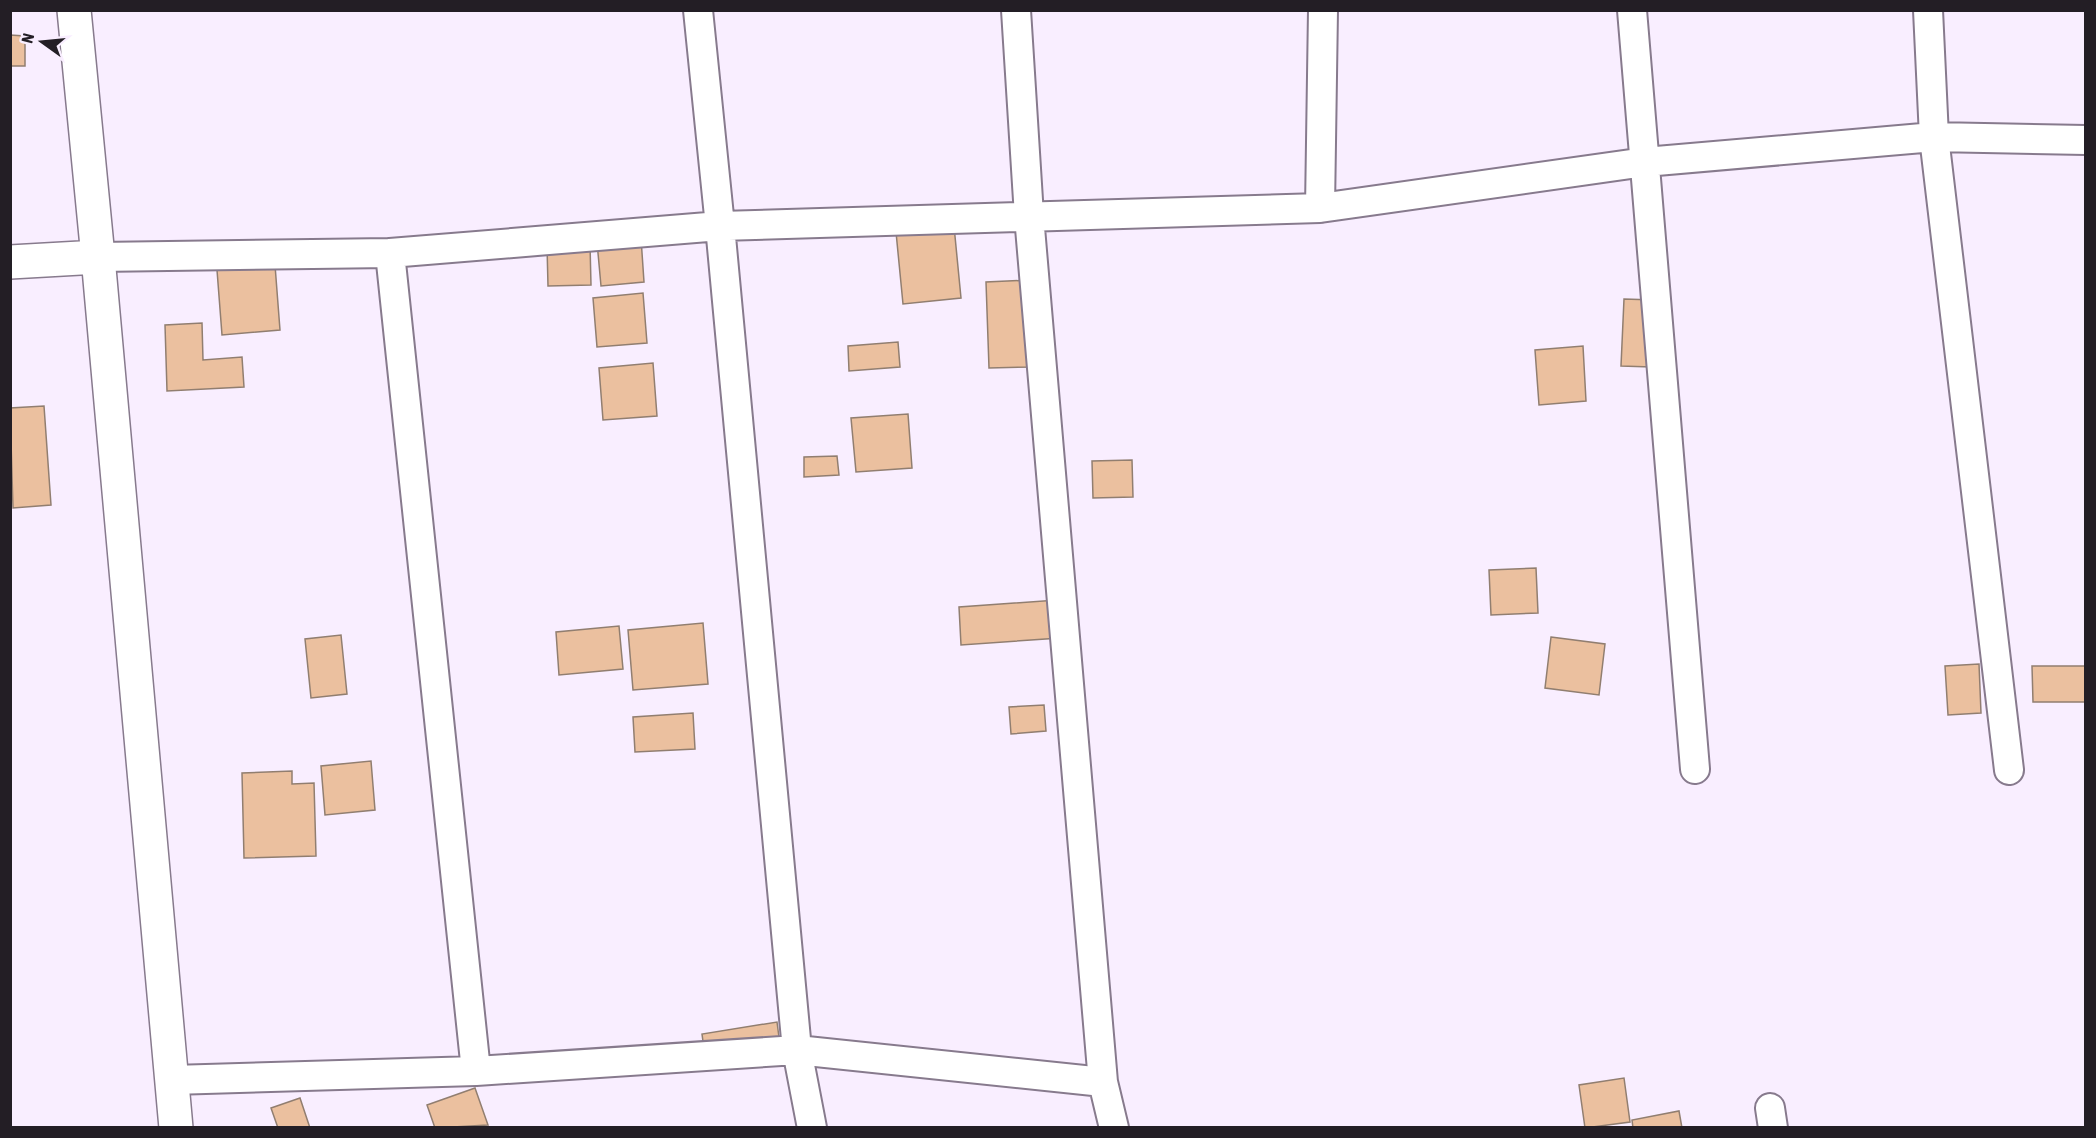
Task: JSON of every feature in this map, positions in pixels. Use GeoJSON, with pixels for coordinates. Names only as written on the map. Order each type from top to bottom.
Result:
{"type":"FeatureCollection","features":[{"type":"Feature","properties":{"kind":"main road"},"geometry":{"type":"LineString","coordinates":[[74,10],[176,1128]]}},
{"type":"Feature","properties":{"kind":"main road"},"geometry":{"type":"LineString","coordinates":[[10,262],[98,257]]}},
{"type":"Feature","properties":{"kind":"street"},"geometry":{"type":"LineString","coordinates":[[698,10],[797,1050],[812,1128]]}},
{"type":"Feature","properties":{"kind":"street"},"geometry":{"type":"LineString","coordinates":[[1016,10],[1029,216],[1104,1082],[1114,1128]]}},
{"type":"Feature","properties":{"kind":"street"},"geometry":{"type":"LineString","coordinates":[[1320,208],[1323,10]]}},
{"type":"Feature","properties":{"kind":"street"},"geometry":{"type":"LineString","coordinates":[[1632,10],[1695,769]]}},
{"type":"Feature","properties":{"kind":"street"},"geometry":{"type":"LineString","coordinates":[[1928,10],[1934,137],[2009,770]]}},
{"type":"Feature","properties":{"kind":"street"},"geometry":{"type":"LineString","coordinates":[[98,257],[390,253],[720,226],[1320,208],[1645,162],[1934,137],[2085,140]]}},
{"type":"Feature","properties":{"kind":"street"},"geometry":{"type":"LineString","coordinates":[[390,253],[476,1071]]}},
{"type":"Feature","properties":{"kind":"street"},"geometry":{"type":"LineString","coordinates":[[172,1080],[476,1071],[797,1050],[1104,1082]]}},
{"type":"Feature","properties":{"kind":"building"},"geometry":{"type":"Polygon","coordinates":[[[10,35],[25,36],[25,66],[10,66],[10,35]]]}},
{"type":"Feature","properties":{"kind":"building"},"geometry":{"type":"Polygon","coordinates":[[[954,226],[961,298],[903,304],[896,232],[954,226]]]}},
{"type":"Feature","properties":{"kind":"building"},"geometry":{"type":"Polygon","coordinates":[[[641,238],[644,282],[601,286],[597,242],[641,238]]]}},
{"type":"Feature","properties":{"kind":"building"},"geometry":{"type":"Polygon","coordinates":[[[590,244],[591,285],[548,286],[547,246],[590,244]]]}},
{"type":"Feature","properties":{"kind":"building"},"geometry":{"type":"Polygon","coordinates":[[[275,265],[280,330],[222,335],[217,270],[275,265]]]}},
{"type":"Feature","properties":{"kind":"building"},"geometry":{"type":"Polygon","coordinates":[[[1030,280],[1032,367],[989,368],[986,282],[1030,280]]]}},
{"type":"Feature","properties":{"kind":"building"},"geometry":{"type":"Polygon","coordinates":[[[643,293],[647,343],[597,347],[593,298],[643,293]]]}},
{"type":"Feature","properties":{"kind":"building"},"geometry":{"type":"Polygon","coordinates":[[[1624,299],[1654,300],[1651,367],[1621,366],[1624,299]]]}},
{"type":"Feature","properties":{"kind":"building"},"geometry":{"type":"Polygon","coordinates":[[[202,323],[203,360],[242,357],[244,387],[167,391],[165,325],[202,323]]]}},
{"type":"Feature","properties":{"kind":"building"},"geometry":{"type":"Polygon","coordinates":[[[898,342],[900,367],[849,371],[848,346],[898,342]]]}},
{"type":"Feature","properties":{"kind":"building"},"geometry":{"type":"Polygon","coordinates":[[[1583,346],[1586,401],[1539,405],[1535,350],[1583,346]]]}},
{"type":"Feature","properties":{"kind":"building"},"geometry":{"type":"Polygon","coordinates":[[[653,363],[657,416],[603,420],[599,368],[653,363]]]}},
{"type":"Feature","properties":{"kind":"building"},"geometry":{"type":"Polygon","coordinates":[[[44,406],[51,505],[13,508],[10,408],[44,406]]]}},
{"type":"Feature","properties":{"kind":"building"},"geometry":{"type":"Polygon","coordinates":[[[908,414],[912,468],[856,472],[851,418],[908,414]]]}},
{"type":"Feature","properties":{"kind":"building"},"geometry":{"type":"Polygon","coordinates":[[[837,456],[839,475],[804,477],[804,457],[837,456]]]}},
{"type":"Feature","properties":{"kind":"building"},"geometry":{"type":"Polygon","coordinates":[[[1132,460],[1133,497],[1093,498],[1092,461],[1132,460]]]}},
{"type":"Feature","properties":{"kind":"building"},"geometry":{"type":"Polygon","coordinates":[[[1536,568],[1538,613],[1491,615],[1489,570],[1536,568]]]}},
{"type":"Feature","properties":{"kind":"building"},"geometry":{"type":"Polygon","coordinates":[[[1057,600],[1060,638],[961,645],[959,607],[1057,600]]]}},
{"type":"Feature","properties":{"kind":"building"},"geometry":{"type":"Polygon","coordinates":[[[703,623],[708,684],[633,690],[628,630],[703,623]]]}},
{"type":"Feature","properties":{"kind":"building"},"geometry":{"type":"Polygon","coordinates":[[[619,626],[623,669],[559,675],[556,632],[619,626]]]}},
{"type":"Feature","properties":{"kind":"building"},"geometry":{"type":"Polygon","coordinates":[[[341,635],[347,694],[311,698],[305,639],[341,635]]]}},
{"type":"Feature","properties":{"kind":"building"},"geometry":{"type":"Polygon","coordinates":[[[1551,637],[1605,644],[1599,695],[1545,688],[1551,637]]]}},
{"type":"Feature","properties":{"kind":"building"},"geometry":{"type":"Polygon","coordinates":[[[1979,664],[1981,713],[1948,715],[1945,666],[1979,664]]]}},
{"type":"Feature","properties":{"kind":"building"},"geometry":{"type":"Polygon","coordinates":[[[2032,666],[2086,666],[2086,702],[2033,702],[2032,666]]]}},
{"type":"Feature","properties":{"kind":"building"},"geometry":{"type":"Polygon","coordinates":[[[1044,705],[1046,731],[1011,734],[1009,707],[1044,705]]]}},
{"type":"Feature","properties":{"kind":"building"},"geometry":{"type":"Polygon","coordinates":[[[693,713],[695,749],[635,752],[633,717],[693,713]]]}},
{"type":"Feature","properties":{"kind":"building"},"geometry":{"type":"Polygon","coordinates":[[[371,761],[375,810],[325,815],[321,766],[371,761]]]}},
{"type":"Feature","properties":{"kind":"building"},"geometry":{"type":"Polygon","coordinates":[[[292,771],[292,784],[314,783],[316,856],[244,858],[242,773],[292,771]]]}},
{"type":"Feature","properties":{"kind":"building"},"geometry":{"type":"Polygon","coordinates":[[[777,1022],[780,1045],[705,1056],[702,1034],[777,1022]]]}},
{"type":"Feature","properties":{"kind":"building"},"geometry":{"type":"Polygon","coordinates":[[[1624,1078],[1630,1122],[1585,1128],[1579,1085],[1624,1078]]]}},
{"type":"Feature","properties":{"kind":"building"},"geometry":{"type":"Polygon","coordinates":[[[475,1088],[488,1125],[435,1128],[427,1105],[475,1088]]]}},
{"type":"Feature","properties":{"kind":"building"},"geometry":{"type":"Polygon","coordinates":[[[300,1098],[310,1128],[278,1128],[271,1108],[300,1098]]]}},
{"type":"Feature","properties":{"kind":"building"},"geometry":{"type":"Polygon","coordinates":[[[1679,1111],[1682,1128],[1633,1128],[1632,1120],[1679,1111]]]}}]}
